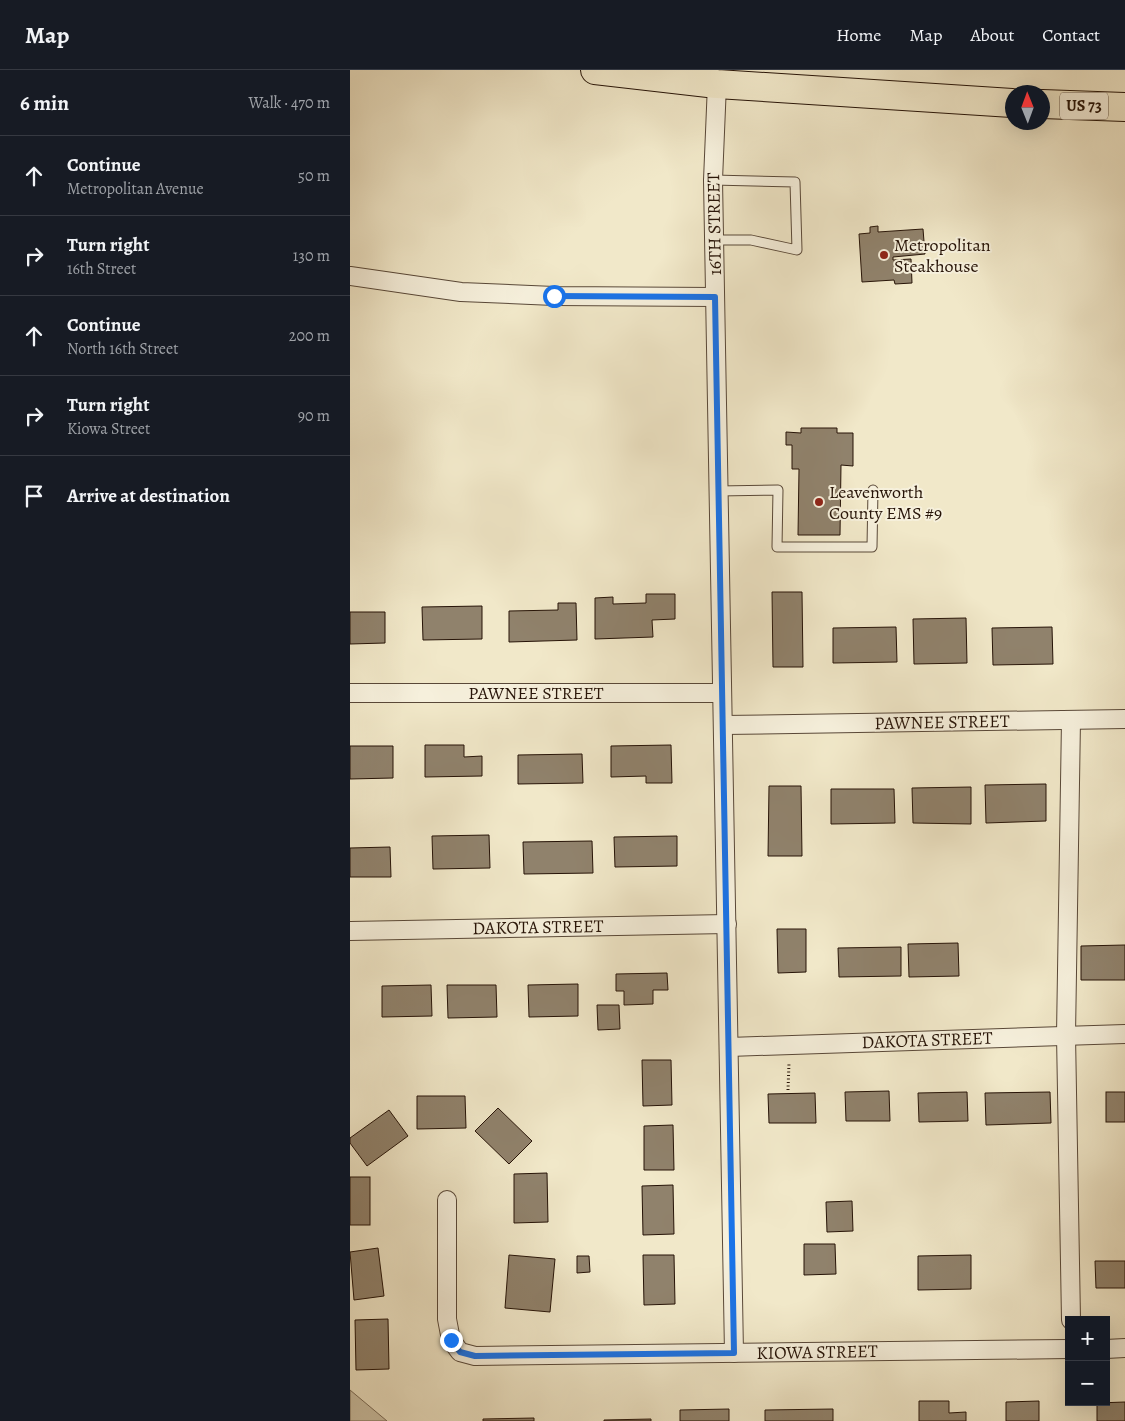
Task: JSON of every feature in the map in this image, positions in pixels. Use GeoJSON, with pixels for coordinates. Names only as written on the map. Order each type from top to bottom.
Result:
{"type":"FeatureCollection","features":[{"type":"Feature","properties":{"kind":"highway"},"geometry":{"type":"LineString","coordinates":[[595,70],[717,84],[1005,103]]}},
{"type":"Feature","properties":{"kind":"highway","name":"US 73"},"geometry":{"type":"LineString","coordinates":[[1050,104],[1125,107]]}},
{"type":"Feature","properties":{"kind":"street","name":"16TH STREET"},"geometry":{"type":"LineString","coordinates":[[717,84],[713,180],[734,1353]]}},
{"type":"Feature","properties":{"kind":"street"},"geometry":{"type":"LineString","coordinates":[[350,276],[461,292],[554,296],[715,297]]}},
{"type":"Feature","properties":{"kind":"street","name":"PAWNEE STREET"},"geometry":{"type":"LineString","coordinates":[[350,693],[722,693]]}},
{"type":"Feature","properties":{"kind":"street","name":"PAWNEE STREET"},"geometry":{"type":"LineString","coordinates":[[723,725],[1125,719]]}},
{"type":"Feature","properties":{"kind":"street"},"geometry":{"type":"LineString","coordinates":[[1071,720],[1066,1035],[1071,1316]]}},
{"type":"Feature","properties":{"kind":"street","name":"DAKOTA STREET"},"geometry":{"type":"LineString","coordinates":[[350,930],[726,924]]}},
{"type":"Feature","properties":{"kind":"street","name":"DAKOTA STREET"},"geometry":{"type":"LineString","coordinates":[[729,1046],[1125,1034]]}},
{"type":"Feature","properties":{"kind":"street","name":"KIOWA STREET"},"geometry":{"type":"LineString","coordinates":[[447,1200],[447,1319],[451,1340],[460,1352],[475,1356],[1065,1349]]}},
{"type":"Feature","properties":{"kind":"street"},"geometry":{"type":"LineString","coordinates":[[1110,1349],[1125,1348]]}},
{"type":"Feature","properties":{"kind":"lane"},"geometry":{"type":"LineString","coordinates":[[713,180],[795,182],[797,250],[751,240],[714,240]]}},
{"type":"Feature","properties":{"kind":"lane"},"geometry":{"type":"LineString","coordinates":[[718,491],[778,490],[777,547],[872,547],[873,490]]}},
{"type":"Feature","properties":{"kind":"path"},"geometry":{"type":"LineString","coordinates":[[788,1090],[789,1044]]}},
{"type":"Feature","properties":{"kind":"shaded area"},"geometry":{"type":"Polygon","coordinates":[[[350,1390],[387,1421],[350,1421],[350,1390]]]}},
{"type":"Feature","properties":{"kind":"building","name":"Metropolitan Steakhouse"},"geometry":{"type":"Polygon","coordinates":[[[878,226],[878,232],[923,229],[925,254],[893,257],[893,260],[911,259],[912,283],[895,284],[894,280],[862,282],[859,234],[870,233],[870,227],[878,226]]]}},
{"type":"Feature","properties":{"kind":"building","name":"Leavenworth County EMS #9"},"geometry":{"type":"Polygon","coordinates":[[[801,428],[837,428],[837,433],[853,433],[853,466],[841,465],[840,535],[798,535],[799,469],[792,469],[792,445],[786,445],[786,432],[801,433],[801,428]]]}},
{"type":"Feature","properties":{"kind":"building"},"geometry":{"type":"Polygon","coordinates":[[[772,592],[802,592],[803,667],[773,667],[772,592]]]}},
{"type":"Feature","properties":{"kind":"building"},"geometry":{"type":"Polygon","coordinates":[[[646,594],[675,594],[675,619],[652,620],[653,637],[595,639],[595,598],[613,597],[613,604],[646,603],[646,594]]]}},
{"type":"Feature","properties":{"kind":"building"},"geometry":{"type":"Polygon","coordinates":[[[558,603],[576,603],[577,640],[509,642],[509,611],[558,610],[558,603]]]}},
{"type":"Feature","properties":{"kind":"building"},"geometry":{"type":"Polygon","coordinates":[[[482,606],[482,639],[423,640],[422,607],[482,606]]]}},
{"type":"Feature","properties":{"kind":"building"},"geometry":{"type":"Polygon","coordinates":[[[350,612],[385,612],[385,643],[350,644],[350,612]]]}},
{"type":"Feature","properties":{"kind":"building"},"geometry":{"type":"Polygon","coordinates":[[[966,618],[967,663],[914,664],[913,619],[966,618]]]}},
{"type":"Feature","properties":{"kind":"building"},"geometry":{"type":"Polygon","coordinates":[[[896,627],[897,662],[833,663],[833,628],[896,627]]]}},
{"type":"Feature","properties":{"kind":"building"},"geometry":{"type":"Polygon","coordinates":[[[1052,627],[1053,664],[993,665],[992,628],[1052,627]]]}},
{"type":"Feature","properties":{"kind":"building"},"geometry":{"type":"Polygon","coordinates":[[[425,745],[464,745],[464,757],[482,756],[482,776],[425,777],[425,745]]]}},
{"type":"Feature","properties":{"kind":"building"},"geometry":{"type":"Polygon","coordinates":[[[671,745],[672,783],[646,783],[646,776],[611,777],[611,746],[671,745]]]}},
{"type":"Feature","properties":{"kind":"building"},"geometry":{"type":"Polygon","coordinates":[[[350,746],[393,746],[393,778],[350,779],[350,746]]]}},
{"type":"Feature","properties":{"kind":"building"},"geometry":{"type":"Polygon","coordinates":[[[582,754],[583,783],[518,784],[518,755],[582,754]]]}},
{"type":"Feature","properties":{"kind":"building"},"geometry":{"type":"Polygon","coordinates":[[[1046,784],[1046,821],[986,823],[985,785],[1046,784]]]}},
{"type":"Feature","properties":{"kind":"building"},"geometry":{"type":"Polygon","coordinates":[[[769,786],[801,786],[802,856],[768,856],[769,786]]]}},
{"type":"Feature","properties":{"kind":"building"},"geometry":{"type":"Polygon","coordinates":[[[971,787],[971,824],[913,823],[912,788],[971,787]]]}},
{"type":"Feature","properties":{"kind":"building"},"geometry":{"type":"Polygon","coordinates":[[[831,789],[894,789],[895,823],[831,824],[831,789]]]}},
{"type":"Feature","properties":{"kind":"building"},"geometry":{"type":"Polygon","coordinates":[[[489,835],[490,868],[433,869],[432,836],[489,835]]]}},
{"type":"Feature","properties":{"kind":"building"},"geometry":{"type":"Polygon","coordinates":[[[677,836],[677,866],[615,867],[614,837],[677,836]]]}},
{"type":"Feature","properties":{"kind":"building"},"geometry":{"type":"Polygon","coordinates":[[[592,841],[593,873],[524,874],[523,842],[592,841]]]}},
{"type":"Feature","properties":{"kind":"building"},"geometry":{"type":"Polygon","coordinates":[[[390,847],[391,877],[350,877],[350,848],[390,847]]]}},
{"type":"Feature","properties":{"kind":"building"},"geometry":{"type":"Polygon","coordinates":[[[777,929],[806,929],[806,972],[778,973],[777,929]]]}},
{"type":"Feature","properties":{"kind":"building"},"geometry":{"type":"Polygon","coordinates":[[[958,943],[959,976],[909,977],[908,944],[958,943]]]}},
{"type":"Feature","properties":{"kind":"building"},"geometry":{"type":"Polygon","coordinates":[[[1125,945],[1125,980],[1081,980],[1081,946],[1125,945]]]}},
{"type":"Feature","properties":{"kind":"building"},"geometry":{"type":"Polygon","coordinates":[[[901,947],[901,976],[839,977],[838,948],[901,947]]]}},
{"type":"Feature","properties":{"kind":"building"},"geometry":{"type":"Polygon","coordinates":[[[667,973],[668,990],[653,990],[653,1004],[624,1005],[624,991],[616,991],[616,974],[667,973]]]}},
{"type":"Feature","properties":{"kind":"building"},"geometry":{"type":"Polygon","coordinates":[[[578,984],[578,1016],[529,1017],[528,985],[578,984]]]}},
{"type":"Feature","properties":{"kind":"building"},"geometry":{"type":"Polygon","coordinates":[[[431,985],[432,1016],[382,1017],[382,986],[431,985]]]}},
{"type":"Feature","properties":{"kind":"building"},"geometry":{"type":"Polygon","coordinates":[[[447,985],[496,985],[497,1017],[448,1018],[447,985]]]}},
{"type":"Feature","properties":{"kind":"building"},"geometry":{"type":"Polygon","coordinates":[[[597,1005],[619,1005],[620,1029],[598,1030],[597,1005]]]}},
{"type":"Feature","properties":{"kind":"building"},"geometry":{"type":"Polygon","coordinates":[[[642,1060],[671,1060],[672,1105],[643,1106],[642,1060]]]}},
{"type":"Feature","properties":{"kind":"building"},"geometry":{"type":"Polygon","coordinates":[[[889,1091],[890,1121],[846,1121],[845,1092],[889,1091]]]}},
{"type":"Feature","properties":{"kind":"building"},"geometry":{"type":"Polygon","coordinates":[[[967,1092],[968,1121],[919,1122],[918,1093],[967,1092]]]}},
{"type":"Feature","properties":{"kind":"building"},"geometry":{"type":"Polygon","coordinates":[[[1050,1092],[1051,1123],[986,1125],[985,1093],[1050,1092]]]}},
{"type":"Feature","properties":{"kind":"building"},"geometry":{"type":"Polygon","coordinates":[[[1106,1092],[1125,1092],[1125,1122],[1106,1122],[1106,1092]]]}},
{"type":"Feature","properties":{"kind":"building"},"geometry":{"type":"Polygon","coordinates":[[[815,1093],[816,1123],[769,1123],[768,1094],[815,1093]]]}},
{"type":"Feature","properties":{"kind":"building"},"geometry":{"type":"Polygon","coordinates":[[[417,1096],[465,1096],[466,1128],[417,1129],[417,1096]]]}},
{"type":"Feature","properties":{"kind":"building"},"geometry":{"type":"Polygon","coordinates":[[[498,1108],[532,1141],[509,1164],[475,1131],[498,1108]]]}},
{"type":"Feature","properties":{"kind":"building"},"geometry":{"type":"Polygon","coordinates":[[[389,1110],[408,1136],[367,1166],[350,1143],[350,1138],[389,1110]]]}},
{"type":"Feature","properties":{"kind":"building"},"geometry":{"type":"Polygon","coordinates":[[[673,1125],[674,1170],[644,1170],[644,1126],[673,1125]]]}},
{"type":"Feature","properties":{"kind":"building"},"geometry":{"type":"Polygon","coordinates":[[[547,1173],[548,1222],[514,1223],[514,1174],[547,1173]]]}},
{"type":"Feature","properties":{"kind":"building"},"geometry":{"type":"Polygon","coordinates":[[[350,1177],[370,1177],[370,1225],[350,1225],[350,1177]]]}},
{"type":"Feature","properties":{"kind":"building"},"geometry":{"type":"Polygon","coordinates":[[[673,1185],[674,1234],[643,1235],[642,1186],[673,1185]]]}},
{"type":"Feature","properties":{"kind":"building"},"geometry":{"type":"Polygon","coordinates":[[[852,1201],[853,1231],[827,1232],[826,1202],[852,1201]]]}},
{"type":"Feature","properties":{"kind":"building"},"geometry":{"type":"Polygon","coordinates":[[[804,1244],[835,1244],[836,1274],[804,1275],[804,1244]]]}},
{"type":"Feature","properties":{"kind":"building"},"geometry":{"type":"Polygon","coordinates":[[[378,1248],[384,1296],[354,1300],[350,1252],[378,1248]]]}},
{"type":"Feature","properties":{"kind":"building"},"geometry":{"type":"Polygon","coordinates":[[[509,1255],[555,1259],[550,1312],[505,1308],[509,1255]]]}},
{"type":"Feature","properties":{"kind":"building"},"geometry":{"type":"Polygon","coordinates":[[[643,1255],[674,1255],[675,1304],[644,1305],[643,1255]]]}},
{"type":"Feature","properties":{"kind":"building"},"geometry":{"type":"Polygon","coordinates":[[[971,1255],[971,1289],[918,1290],[918,1256],[971,1255]]]}},
{"type":"Feature","properties":{"kind":"building"},"geometry":{"type":"Polygon","coordinates":[[[577,1256],[589,1256],[590,1272],[577,1273],[577,1256]]]}},
{"type":"Feature","properties":{"kind":"building"},"geometry":{"type":"Polygon","coordinates":[[[1095,1261],[1125,1261],[1125,1288],[1096,1288],[1095,1261]]]}},
{"type":"Feature","properties":{"kind":"building"},"geometry":{"type":"Polygon","coordinates":[[[388,1319],[389,1369],[356,1370],[355,1320],[388,1319]]]}},
{"type":"Feature","properties":{"kind":"building"},"geometry":{"type":"Polygon","coordinates":[[[919,1401],[949,1401],[949,1413],[966,1412],[966,1421],[919,1421],[919,1401]]]}},
{"type":"Feature","properties":{"kind":"building"},"geometry":{"type":"Polygon","coordinates":[[[1039,1401],[1039,1421],[1006,1421],[1006,1402],[1039,1401]]]}},
{"type":"Feature","properties":{"kind":"building"},"geometry":{"type":"Polygon","coordinates":[[[1125,1402],[1125,1421],[1097,1421],[1097,1406],[1110,1406],[1110,1403],[1125,1402]]]}},
{"type":"Feature","properties":{"kind":"building"},"geometry":{"type":"Polygon","coordinates":[[[729,1409],[729,1421],[680,1421],[680,1410],[729,1409]]]}},
{"type":"Feature","properties":{"kind":"building"},"geometry":{"type":"Polygon","coordinates":[[[833,1409],[833,1421],[765,1421],[765,1410],[833,1409]]]}},
{"type":"Feature","properties":{"kind":"building"},"geometry":{"type":"Polygon","coordinates":[[[534,1418],[534,1421],[483,1421],[483,1419],[534,1418]]]}},
{"type":"Feature","properties":{"kind":"building"},"geometry":{"type":"Polygon","coordinates":[[[651,1419],[651,1421],[604,1421],[604,1420],[651,1419]]]}},
{"type":"Feature","properties":{"kind":"place","name":"Metropolitan Steakhouse"},"geometry":{"type":"Point","coordinates":[884,255]}},
{"type":"Feature","properties":{"kind":"place","name":"Leavenworth County EMS #9"},"geometry":{"type":"Point","coordinates":[819,502]}},
{"type":"Feature","properties":{"kind":"route"},"geometry":{"type":"LineString","coordinates":[[451,1340],[460,1352],[475,1356],[734,1353],[715,297],[554,296]]}}]}
